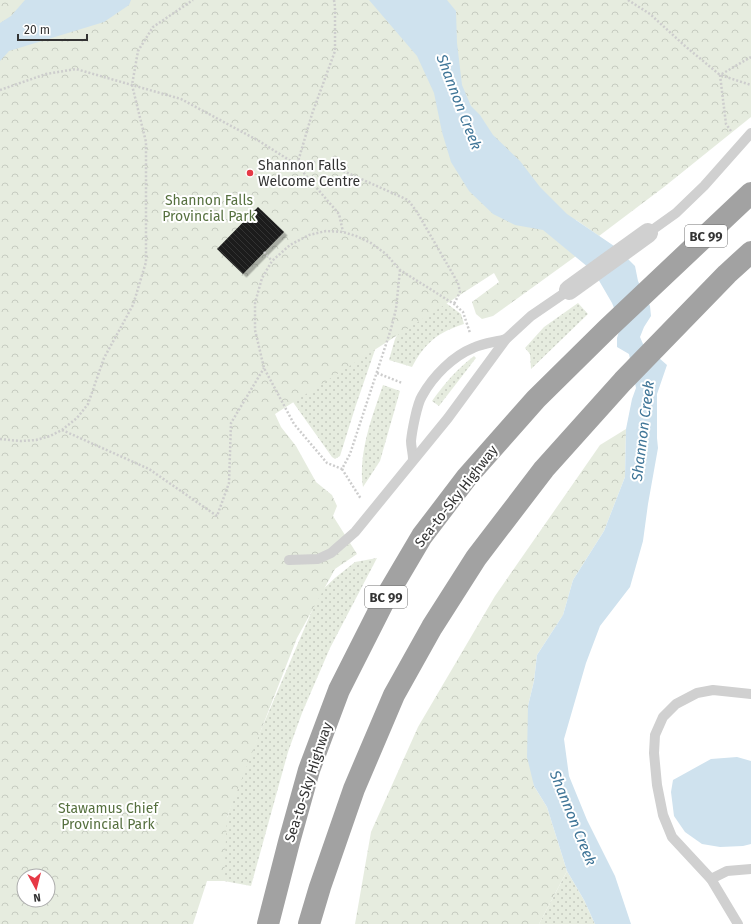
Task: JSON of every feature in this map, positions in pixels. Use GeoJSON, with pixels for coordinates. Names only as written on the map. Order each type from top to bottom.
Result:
{"type":"FeatureCollection","features":[{"type":"Feature","properties":{"kind":"highway","name":"Sea-to-Sky Highway"},"geometry":{"type":"LineString","coordinates":[[268,924],[309,770],[339,690],[386,596],[422,536],[467,477],[536,399],[607,329],[751,193]]}},
{"type":"Feature","properties":{"kind":"highway","name":"BC 99"},"geometry":{"type":"LineString","coordinates":[[309,924],[320,887],[354,789],[394,696],[432,627],[476,558],[544,469],[623,381],[727,274],[751,252]]}},
{"type":"Feature","properties":{"kind":"street"},"geometry":{"type":"LineString","coordinates":[[569,290],[648,233]]}},
{"type":"Feature","properties":{"kind":"lane"},"geometry":{"type":"LineString","coordinates":[[648,233],[676,213],[704,186],[751,133]]}},
{"type":"Feature","properties":{"kind":"lane"},"geometry":{"type":"LineString","coordinates":[[289,560],[318,559],[331,552],[355,532],[413,459],[448,418],[506,339],[531,316],[569,290]]}},
{"type":"Feature","properties":{"kind":"lane"},"geometry":{"type":"LineString","coordinates":[[413,459],[411,442],[421,397],[432,382],[444,368],[460,355],[474,347],[506,339]]}},
{"type":"Feature","properties":{"kind":"lane"},"geometry":{"type":"LineString","coordinates":[[738,924],[711,879],[672,837],[663,815],[657,785],[654,753],[655,735],[663,717],[676,704],[698,693],[713,690],[751,694]]}},
{"type":"Feature","properties":{"kind":"lane"},"geometry":{"type":"LineString","coordinates":[[711,879],[727,872],[751,869]]}},
{"type":"Feature","properties":{"kind":"path"},"geometry":{"type":"LineString","coordinates":[[0,439],[20,441],[36,440],[50,436],[62,430],[77,418],[88,404],[104,358],[133,305],[146,262],[146,142],[132,85],[138,51],[154,27],[193,0]]}},
{"type":"Feature","properties":{"kind":"path"},"geometry":{"type":"LineString","coordinates":[[297,165],[312,114],[335,51],[334,0]]}},
{"type":"Feature","properties":{"kind":"path"},"geometry":{"type":"LineString","coordinates":[[628,0],[650,14],[720,75],[751,85]]}},
{"type":"Feature","properties":{"kind":"path"},"geometry":{"type":"LineString","coordinates":[[720,75],[751,57]]}},
{"type":"Feature","properties":{"kind":"path"},"geometry":{"type":"LineString","coordinates":[[0,90],[46,74],[76,69],[181,99],[259,141],[297,165],[339,214],[343,232]]}},
{"type":"Feature","properties":{"kind":"path"},"geometry":{"type":"LineString","coordinates":[[720,75],[726,124],[742,144]]}},
{"type":"Feature","properties":{"kind":"path"},"geometry":{"type":"LineString","coordinates":[[297,165],[321,161],[408,200],[417,212],[458,283],[460,292],[454,304]]}},
{"type":"Feature","properties":{"kind":"path"},"geometry":{"type":"LineString","coordinates":[[370,513],[342,469],[327,463],[294,424],[264,368],[255,330],[255,303],[262,278],[272,261],[290,245],[309,235],[326,231],[343,232],[371,243],[386,254],[400,270],[454,304],[463,312],[474,347]]}},
{"type":"Feature","properties":{"kind":"path"},"geometry":{"type":"LineString","coordinates":[[264,252],[272,261]]}},
{"type":"Feature","properties":{"kind":"path"},"geometry":{"type":"LineString","coordinates":[[342,469],[350,454],[377,373],[396,309],[400,270]]}},
{"type":"Feature","properties":{"kind":"path"},"geometry":{"type":"LineString","coordinates":[[62,430],[149,470],[217,516],[229,484],[231,423],[264,368]]}},
{"type":"Feature","properties":{"kind":"path"},"geometry":{"type":"LineString","coordinates":[[377,373],[402,383]]}},
{"type":"Feature","properties":{"kind":"green space","name":"Shannon Falls Provincial Park"},"geometry":{"type":"Polygon","coordinates":[[[0,0],[751,0],[751,117],[664,187],[599,236],[576,220],[551,236],[576,256],[493,316],[482,319],[476,314],[472,302],[499,282],[494,273],[275,414],[281,427],[296,446],[316,482],[332,495],[337,506],[333,516],[357,554],[335,569],[297,638],[227,817],[224,881],[207,881],[193,924],[0,924],[0,0]]]}},
{"type":"Feature","properties":{"kind":"green space"},"geometry":{"type":"Polygon","coordinates":[[[435,295],[461,314],[464,324],[447,331],[433,340],[422,351],[412,367],[389,360],[395,339],[405,319],[435,295]]]}},
{"type":"Feature","properties":{"kind":"green space"},"geometry":{"type":"Polygon","coordinates":[[[578,303],[588,314],[531,369],[530,354],[525,348],[544,327],[578,303]]]}},
{"type":"Feature","properties":{"kind":"green space"},"geometry":{"type":"Polygon","coordinates":[[[378,341],[340,456],[335,459],[332,457],[295,405],[281,383],[378,341]]]}},
{"type":"Feature","properties":{"kind":"green space"},"geometry":{"type":"Polygon","coordinates":[[[474,356],[476,358],[439,406],[432,401],[451,377],[474,356]]]}},
{"type":"Feature","properties":{"kind":"green space"},"geometry":{"type":"Polygon","coordinates":[[[383,385],[400,391],[380,461],[363,487],[362,461],[364,448],[383,385]]]}},
{"type":"Feature","properties":{"kind":"green space"},"geometry":{"type":"Polygon","coordinates":[[[626,429],[625,477],[604,531],[573,580],[563,615],[537,655],[534,681],[528,706],[534,786],[547,807],[567,871],[539,924],[355,924],[371,832],[418,727],[495,596],[600,445],[626,429]]]}},
{"type":"Feature","properties":{"kind":"green space"},"geometry":{"type":"Polygon","coordinates":[[[377,558],[330,648],[302,713],[288,752],[251,886],[208,878],[237,786],[320,592],[355,562],[377,558]]]}},
{"type":"Feature","properties":{"kind":"green space"},"geometry":{"type":"Polygon","coordinates":[[[567,871],[584,900],[595,924],[539,924],[567,871]]]}},
{"type":"Feature","properties":{"kind":"water"},"geometry":{"type":"Polygon","coordinates":[[[25,0],[131,0],[129,5],[104,22],[9,51],[0,61],[0,23],[11,16],[25,0]]]}},
{"type":"Feature","properties":{"kind":"water","name":"Shannon Creek"},"geometry":{"type":"Polygon","coordinates":[[[369,0],[447,0],[456,11],[457,43],[462,85],[471,106],[480,115],[493,135],[520,161],[540,187],[567,214],[617,248],[635,266],[638,281],[650,306],[651,316],[640,337],[643,344],[667,365],[657,394],[658,448],[643,541],[630,587],[600,626],[586,663],[564,739],[569,776],[587,820],[615,876],[631,924],[595,924],[584,900],[567,871],[547,807],[534,786],[527,757],[528,706],[534,681],[537,655],[563,615],[573,580],[604,531],[625,477],[626,429],[632,399],[636,388],[629,354],[617,347],[617,338],[621,325],[612,303],[594,272],[543,230],[515,225],[493,214],[469,191],[451,162],[442,132],[434,93],[417,56],[369,0]]]}},
{"type":"Feature","properties":{"kind":"water"},"geometry":{"type":"Polygon","coordinates":[[[737,757],[751,761],[751,844],[743,846],[720,847],[702,844],[685,832],[674,816],[671,792],[673,780],[711,759],[737,757]]]}},
{"type":"Feature","properties":{"kind":"building"},"geometry":{"type":"Polygon","coordinates":[[[258,207],[284,232],[243,274],[217,249],[258,207]]]}},
{"type":"Feature","properties":{"kind":"place","name":"Shannon Falls Welcome Centre"},"geometry":{"type":"Point","coordinates":[250,173]}},
{"type":"Feature","properties":{"kind":"park label","name":"Stawamus Chief Provincial Park"},"geometry":{"type":"Point","coordinates":[108,816]}}]}
